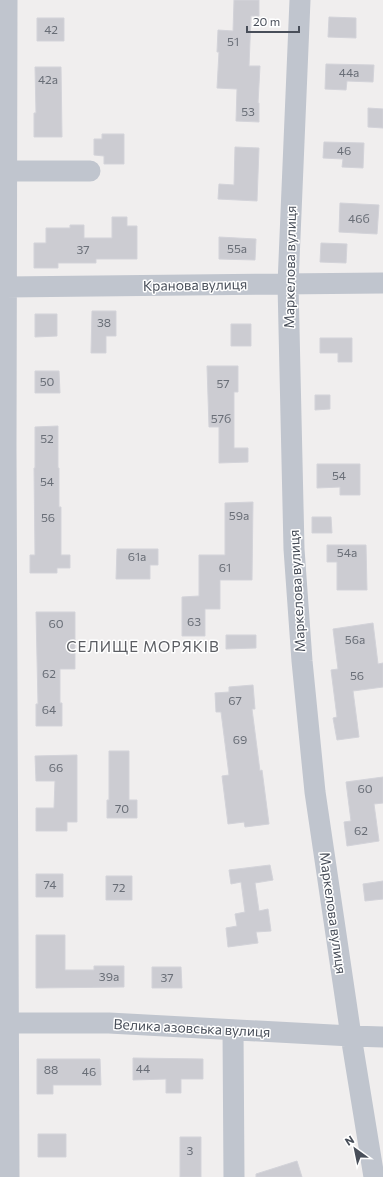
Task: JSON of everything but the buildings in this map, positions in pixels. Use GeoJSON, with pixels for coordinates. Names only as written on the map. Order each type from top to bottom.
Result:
{"type":"FeatureCollection","features":[{"type":"Feature","properties":{"kind":"street"},"geometry":{"type":"LineString","coordinates":[[6,0],[3,113],[6,171],[6,286],[3,448],[4,1023],[9,1177]]}},
{"type":"Feature","properties":{"kind":"street","name":"Маркелова вулиця"},"geometry":{"type":"LineString","coordinates":[[300,0],[288,284],[294,548],[302,661],[315,792],[351,1036],[374,1177]]}},
{"type":"Feature","properties":{"kind":"street"},"geometry":{"type":"LineString","coordinates":[[6,171],[90,171]]}},
{"type":"Feature","properties":{"kind":"street","name":"Кранова вулиця"},"geometry":{"type":"LineString","coordinates":[[6,286],[383,283]]}},
{"type":"Feature","properties":{"kind":"street","name":"Велика азовська вулиця"},"geometry":{"type":"LineString","coordinates":[[4,1023],[109,1023],[383,1037]]}},
{"type":"Feature","properties":{"kind":"street"},"geometry":{"type":"LineString","coordinates":[[234,1030],[234,1177]]}},
{"type":"Feature","properties":{"kind":"district","name":"СЕЛИЩЕ МОРЯКІВ"},"geometry":{"type":"Point","coordinates":[143,647]}}]}
